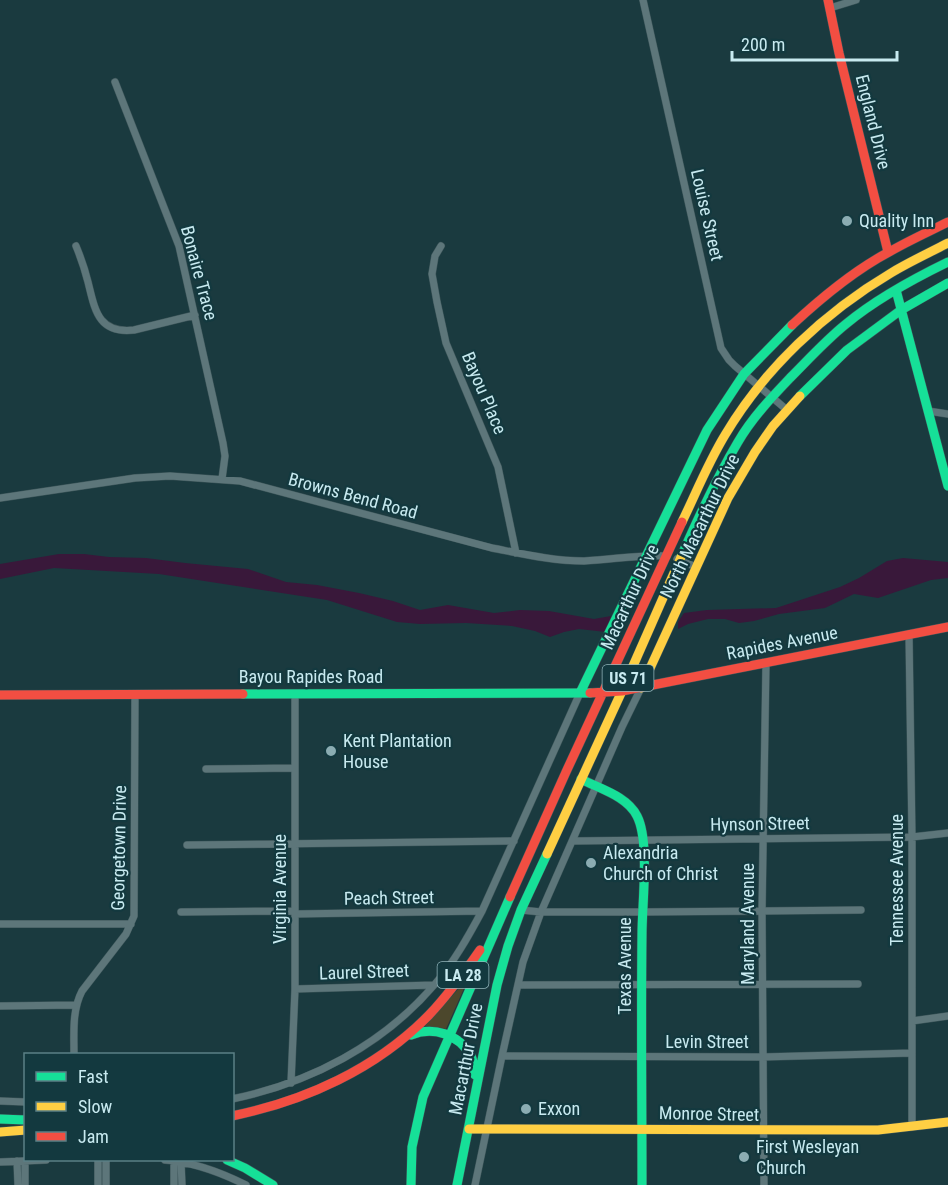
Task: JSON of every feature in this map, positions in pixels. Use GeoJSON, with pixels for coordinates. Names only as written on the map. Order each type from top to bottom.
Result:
{"type":"FeatureCollection","features":[{"type":"Feature","properties":{"kind":"main road","name":"England Drive"},"geometry":{"type":"LineString","coordinates":[[829,4],[888,252]]}},
{"type":"Feature","properties":{"kind":"main road","name":"North Macarthur Drive"},"geometry":{"type":"LineString","coordinates":[[580,693],[707,430],[744,374],[829,292],[888,252],[948,222]]}},
{"type":"Feature","properties":{"kind":"main road","name":"Macarthur Drive"},"geometry":{"type":"LineString","coordinates":[[411,1185],[411,1147],[423,1097],[566,772],[725,435],[759,386],[795,347],[825,320],[858,294],[892,272],[948,243]]}},
{"type":"Feature","properties":{"kind":"main road","name":"Macarthur Drive"},"geometry":{"type":"LineString","coordinates":[[457,1185],[497,986],[521,910],[622,691],[700,514],[728,459],[755,416],[828,340],[856,316],[896,290],[948,262]]}},
{"type":"Feature","properties":{"kind":"main road"},"geometry":{"type":"LineString","coordinates":[[892,272],[948,486]]}},
{"type":"Feature","properties":{"kind":"main road","name":"North Macarthur Drive"},"geometry":{"type":"LineString","coordinates":[[641,688],[728,498],[764,439],[812,382],[848,350],[901,310],[948,283]]}},
{"type":"Feature","properties":{"kind":"main road","name":"Rapides Avenue"},"geometry":{"type":"LineString","coordinates":[[622,691],[948,627]]}},
{"type":"Feature","properties":{"kind":"main road","name":"Bayou Rapides Road"},"geometry":{"type":"LineString","coordinates":[[0,695],[622,691]]}},
{"type":"Feature","properties":{"kind":"main road","name":"Texas Avenue"},"geometry":{"type":"LineString","coordinates":[[566,772],[619,798],[630,806],[638,818],[643,840],[642,1185]]}},
{"type":"Feature","properties":{"kind":"main road","name":"LA 28"},"geometry":{"type":"LineString","coordinates":[[234,1116],[279,1105],[324,1088],[378,1057],[423,1021],[464,974],[486,942],[513,891]]}},
{"type":"Feature","properties":{"kind":"main road"},"geometry":{"type":"LineString","coordinates":[[394,1044],[426,1030],[449,1036],[464,1045],[472,1057],[476,1089]]}},
{"type":"Feature","properties":{"kind":"main road"},"geometry":{"type":"LineString","coordinates":[[0,1119],[24,1120]]}},
{"type":"Feature","properties":{"kind":"main road","name":"Monroe Street"},"geometry":{"type":"LineString","coordinates":[[469,1129],[878,1130],[948,1122]]}},
{"type":"Feature","properties":{"kind":"main road"},"geometry":{"type":"LineString","coordinates":[[0,1132],[24,1130]]}},
{"type":"Feature","properties":{"kind":"main road"},"geometry":{"type":"LineString","coordinates":[[0,1137],[24,1137]]}},
{"type":"Feature","properties":{"kind":"main road"},"geometry":{"type":"LineString","coordinates":[[229,1161],[255,1173],[273,1185]]}},
{"type":"Feature","properties":{"kind":"street","name":"Louise Street"},"geometry":{"type":"LineString","coordinates":[[643,0],[721,348],[729,360],[787,410]]}},
{"type":"Feature","properties":{"kind":"street"},"geometry":{"type":"LineString","coordinates":[[829,4],[856,0]]}},
{"type":"Feature","properties":{"kind":"street","name":"Bonaire Trace"},"geometry":{"type":"LineString","coordinates":[[115,82],[179,246],[223,443],[225,456],[222,479]]}},
{"type":"Feature","properties":{"kind":"street"},"geometry":{"type":"LineString","coordinates":[[76,246],[86,272],[95,309],[99,317],[112,329],[134,330],[195,315]]}},
{"type":"Feature","properties":{"kind":"street","name":"Bayou Place"},"geometry":{"type":"LineString","coordinates":[[441,246],[435,256],[432,274],[446,343],[498,467],[516,553]]}},
{"type":"Feature","properties":{"kind":"street"},"geometry":{"type":"LineString","coordinates":[[928,411],[948,414]]}},
{"type":"Feature","properties":{"kind":"street","name":"Browns Bend Road"},"geometry":{"type":"LineString","coordinates":[[0,498],[135,478],[170,476],[222,479],[240,481],[516,553],[575,560],[647,555],[667,556],[696,567]]}},
{"type":"Feature","properties":{"kind":"street","name":"Tennessee Avenue"},"geometry":{"type":"LineString","coordinates":[[909,634],[912,1127]]}},
{"type":"Feature","properties":{"kind":"street","name":"Maryland Avenue"},"geometry":{"type":"LineString","coordinates":[[764,1185],[762,911],[766,663]]}},
{"type":"Feature","properties":{"kind":"street","name":"Macarthur Drive"},"geometry":{"type":"LineString","coordinates":[[475,1185],[523,962],[541,912],[641,688]]}},
{"type":"Feature","properties":{"kind":"street"},"geometry":{"type":"LineString","coordinates":[[234,1098],[289,1084],[328,1067],[373,1040],[434,985],[455,958],[483,911],[580,693]]}},
{"type":"Feature","properties":{"kind":"street","name":"Virginia Avenue"},"geometry":{"type":"LineString","coordinates":[[289,1084],[295,989],[295,694]]}},
{"type":"Feature","properties":{"kind":"street","name":"Georgetown Drive"},"geometry":{"type":"LineString","coordinates":[[74,1053],[76,1005],[82,991],[126,934],[134,916],[135,695]]}},
{"type":"Feature","properties":{"kind":"street"},"geometry":{"type":"LineString","coordinates":[[206,769],[295,768]]}},
{"type":"Feature","properties":{"kind":"street","name":"Hynson Street"},"geometry":{"type":"LineString","coordinates":[[573,841],[912,837],[948,833]]}},
{"type":"Feature","properties":{"kind":"street"},"geometry":{"type":"LineString","coordinates":[[187,845],[514,841]]}},
{"type":"Feature","properties":{"kind":"street"},"geometry":{"type":"LineString","coordinates":[[521,910],[541,912],[861,910]]}},
{"type":"Feature","properties":{"kind":"street","name":"Peach Street"},"geometry":{"type":"LineString","coordinates":[[182,912],[483,911]]}},
{"type":"Feature","properties":{"kind":"street"},"geometry":{"type":"LineString","coordinates":[[0,924],[131,924]]}},
{"type":"Feature","properties":{"kind":"street"},"geometry":{"type":"LineString","coordinates":[[518,985],[858,984]]}},
{"type":"Feature","properties":{"kind":"street","name":"Laurel Street"},"geometry":{"type":"LineString","coordinates":[[295,989],[434,985]]}},
{"type":"Feature","properties":{"kind":"street"},"geometry":{"type":"LineString","coordinates":[[0,1006],[76,1005]]}},
{"type":"Feature","properties":{"kind":"street"},"geometry":{"type":"LineString","coordinates":[[912,1021],[948,1016]]}},
{"type":"Feature","properties":{"kind":"street","name":"Levin Street"},"geometry":{"type":"LineString","coordinates":[[501,1056],[762,1057],[912,1053]]}},
{"type":"Feature","properties":{"kind":"street"},"geometry":{"type":"LineString","coordinates":[[0,1101],[24,1102]]}},
{"type":"Feature","properties":{"kind":"street"},"geometry":{"type":"LineString","coordinates":[[0,1162],[21,1161]]}},
{"type":"Feature","properties":{"kind":"street"},"geometry":{"type":"LineString","coordinates":[[18,1185],[21,1161]]}},
{"type":"Feature","properties":{"kind":"street"},"geometry":{"type":"LineString","coordinates":[[21,1161],[25,1185]]}},
{"type":"Feature","properties":{"kind":"street"},"geometry":{"type":"LineString","coordinates":[[98,1161],[98,1185]]}},
{"type":"Feature","properties":{"kind":"street"},"geometry":{"type":"LineString","coordinates":[[106,1161],[106,1185]]}},
{"type":"Feature","properties":{"kind":"street"},"geometry":{"type":"LineString","coordinates":[[174,1185],[177,1161]]}},
{"type":"Feature","properties":{"kind":"street"},"geometry":{"type":"LineString","coordinates":[[177,1161],[182,1185]]}},
{"type":"Feature","properties":{"kind":"street"},"geometry":{"type":"LineString","coordinates":[[177,1161],[227,1176],[246,1185]]}},
{"type":"Feature","properties":{"kind":"shaded area"},"geometry":{"type":"Polygon","coordinates":[[[59,554],[146,558],[248,569],[286,582],[359,593],[420,610],[448,605],[494,613],[520,610],[549,611],[594,619],[611,616],[606,632],[579,629],[550,637],[512,626],[397,622],[327,600],[159,574],[54,568],[0,579],[0,564],[59,554]]]}},
{"type":"Feature","properties":{"kind":"shaded area"},"geometry":{"type":"Polygon","coordinates":[[[903,558],[948,562],[948,578],[931,580],[878,598],[854,594],[825,608],[779,614],[739,623],[725,619],[708,619],[678,629],[678,622],[684,613],[776,608],[840,587],[887,561],[903,558]]]}},
{"type":"Feature","properties":{"kind":"shaded area"},"geometry":{"type":"Polygon","coordinates":[[[469,977],[446,1029],[425,1026],[469,977]]]}},
{"type":"Feature","properties":{"kind":"traffic: fast"},"geometry":{"type":"LineString","coordinates":[[681,557],[730,456],[743,433],[769,401],[824,343],[858,315],[895,290],[948,262]]}},
{"type":"Feature","properties":{"kind":"traffic: fast"},"geometry":{"type":"LineString","coordinates":[[800,396],[847,350],[901,310],[948,283]]}},
{"type":"Feature","properties":{"kind":"traffic: fast"},"geometry":{"type":"LineString","coordinates":[[896,290],[948,486]]}},
{"type":"Feature","properties":{"kind":"traffic: fast"},"geometry":{"type":"LineString","coordinates":[[580,693],[707,430],[744,374],[792,325]]}},
{"type":"Feature","properties":{"kind":"traffic: fast"},"geometry":{"type":"LineString","coordinates":[[243,694],[590,693]]}},
{"type":"Feature","properties":{"kind":"traffic: fast"},"geometry":{"type":"LineString","coordinates":[[581,779],[627,803],[633,809],[641,827],[644,856],[642,1185]]}},
{"type":"Feature","properties":{"kind":"traffic: fast"},"geometry":{"type":"LineString","coordinates":[[457,1185],[497,985],[521,910],[547,854]]}},
{"type":"Feature","properties":{"kind":"traffic: fast"},"geometry":{"type":"LineString","coordinates":[[411,1185],[412,1147],[423,1097],[510,897]]}},
{"type":"Feature","properties":{"kind":"traffic: fast"},"geometry":{"type":"LineString","coordinates":[[411,1035],[428,1031],[453,1037],[466,1048],[471,1056],[475,1075]]}},
{"type":"Feature","properties":{"kind":"traffic: fast"},"geometry":{"type":"LineString","coordinates":[[0,1119],[24,1120]]}},
{"type":"Feature","properties":{"kind":"traffic: fast"},"geometry":{"type":"LineString","coordinates":[[229,1161],[273,1185]]}},
{"type":"Feature","properties":{"kind":"traffic: slow"},"geometry":{"type":"LineString","coordinates":[[682,522],[725,435],[758,387],[777,365],[843,305],[898,269],[948,243]]}},
{"type":"Feature","properties":{"kind":"traffic: slow"},"geometry":{"type":"LineString","coordinates":[[641,688],[728,498],[773,426],[800,396]]}},
{"type":"Feature","properties":{"kind":"traffic: slow"},"geometry":{"type":"LineString","coordinates":[[547,854],[681,557]]}},
{"type":"Feature","properties":{"kind":"traffic: slow"},"geometry":{"type":"LineString","coordinates":[[469,1129],[878,1130],[948,1122]]}},
{"type":"Feature","properties":{"kind":"traffic: slow"},"geometry":{"type":"LineString","coordinates":[[0,1132],[24,1130]]}},
{"type":"Feature","properties":{"kind":"traffic: jam"},"geometry":{"type":"LineString","coordinates":[[828,0],[888,252]]}},
{"type":"Feature","properties":{"kind":"traffic: jam"},"geometry":{"type":"LineString","coordinates":[[792,325],[850,276],[903,244],[948,222]]}},
{"type":"Feature","properties":{"kind":"traffic: jam"},"geometry":{"type":"LineString","coordinates":[[510,897],[682,522]]}},
{"type":"Feature","properties":{"kind":"traffic: jam"},"geometry":{"type":"LineString","coordinates":[[590,693],[622,691],[948,627]]}},
{"type":"Feature","properties":{"kind":"traffic: jam"},"geometry":{"type":"LineString","coordinates":[[0,695],[243,694]]}},
{"type":"Feature","properties":{"kind":"traffic: jam"},"geometry":{"type":"LineString","coordinates":[[234,1116],[259,1110],[312,1092],[363,1067],[408,1034],[429,1015],[456,984],[480,950]]}},
{"type":"Feature","properties":{"kind":"place","name":"Quality Inn"},"geometry":{"type":"Point","coordinates":[847,221]}},
{"type":"Feature","properties":{"kind":"place","name":"Kent Plantation House"},"geometry":{"type":"Point","coordinates":[331,751]}},
{"type":"Feature","properties":{"kind":"place","name":"Alexandria Church of Christ"},"geometry":{"type":"Point","coordinates":[591,863]}},
{"type":"Feature","properties":{"kind":"place","name":"Exxon"},"geometry":{"type":"Point","coordinates":[526,1109]}},
{"type":"Feature","properties":{"kind":"place","name":"First Wesleyan Church"},"geometry":{"type":"Point","coordinates":[744,1157]}}]}
